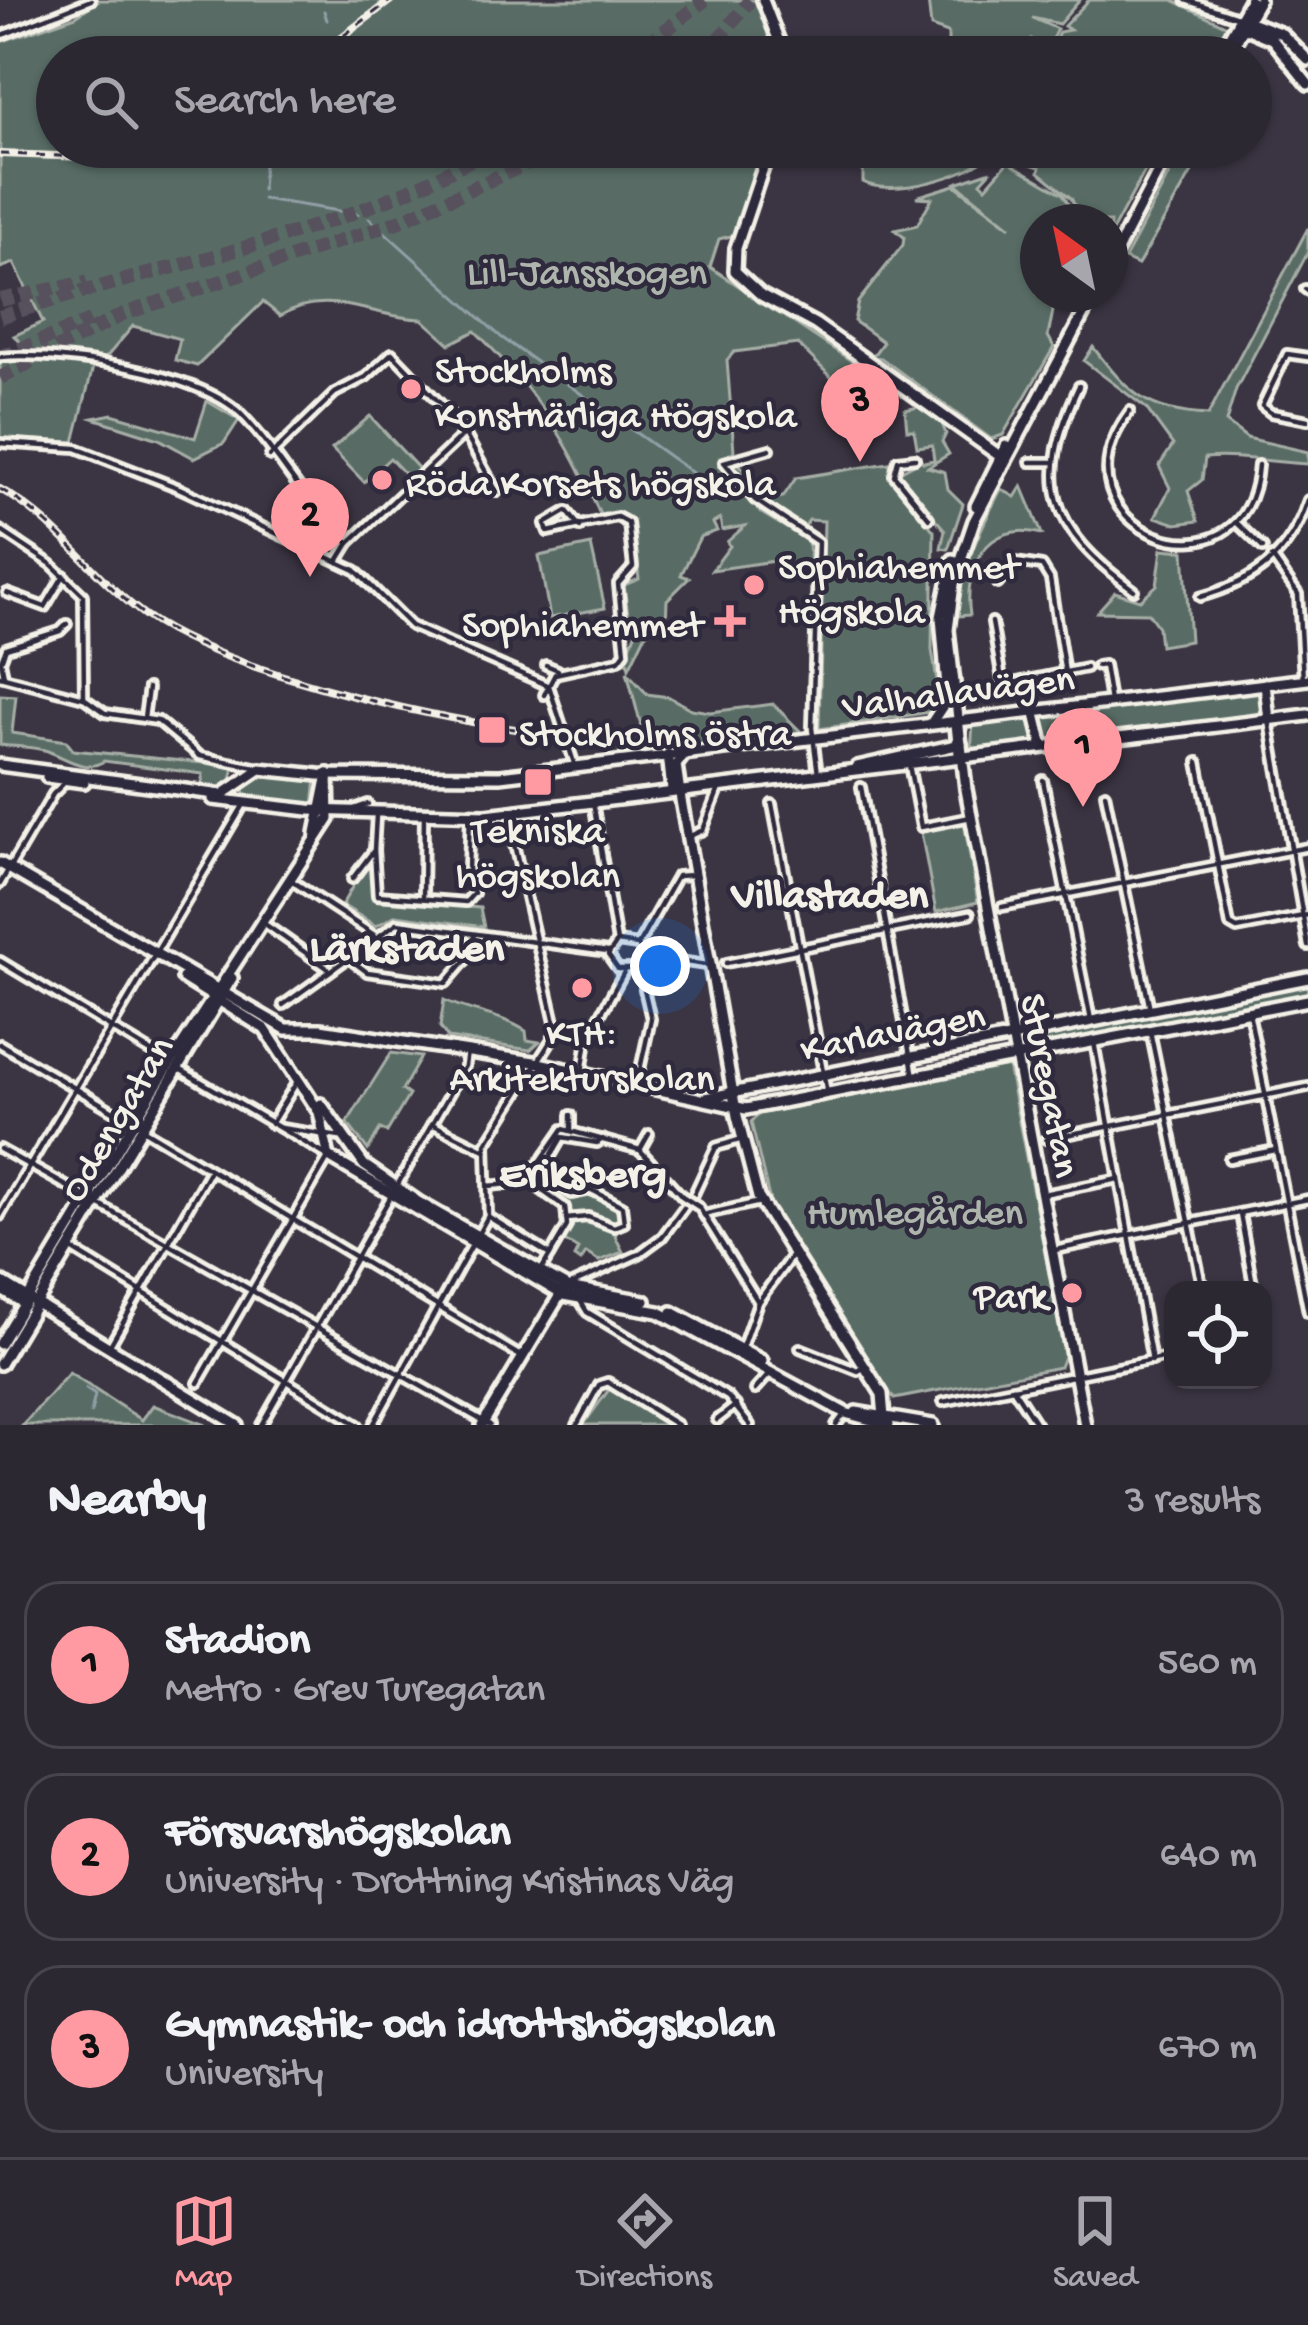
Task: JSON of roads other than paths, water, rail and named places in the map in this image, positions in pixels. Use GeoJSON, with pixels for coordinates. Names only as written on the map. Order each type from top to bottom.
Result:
{"type":"FeatureCollection","features":[{"type":"Feature","properties":{"kind":"street"},"geometry":{"type":"LineString","coordinates":[[0,36],[91,0]]}},
{"type":"Feature","properties":{"kind":"street"},"geometry":{"type":"LineString","coordinates":[[764,0],[777,36]]}},
{"type":"Feature","properties":{"kind":"street"},"geometry":{"type":"LineString","coordinates":[[1186,0],[1267,36]]}},
{"type":"Feature","properties":{"kind":"street"},"geometry":{"type":"LineString","coordinates":[[1235,36],[1254,0]]}},
{"type":"Feature","properties":{"kind":"street"},"geometry":{"type":"LineString","coordinates":[[1272,39],[1304,68]]}},
{"type":"Feature","properties":{"kind":"street"},"geometry":{"type":"LineString","coordinates":[[763,168],[736,248],[735,272],[761,295],[815,324],[1008,459]]}},
{"type":"Feature","properties":{"kind":"street"},"geometry":{"type":"LineString","coordinates":[[1128,221],[1157,168]]}},
{"type":"Feature","properties":{"kind":"street"},"geometry":{"type":"LineString","coordinates":[[1128,228],[1158,168]]}},
{"type":"Feature","properties":{"kind":"street"},"geometry":{"type":"LineString","coordinates":[[957,720],[941,616],[948,575],[1083,312]]}},
{"type":"Feature","properties":{"kind":"street"},"geometry":{"type":"LineString","coordinates":[[270,456],[335,393],[366,377],[392,353],[465,433],[497,492]]}},
{"type":"Feature","properties":{"kind":"street"},"geometry":{"type":"LineString","coordinates":[[1308,358],[1287,354],[1262,406],[1270,413],[1308,420]]}},
{"type":"Feature","properties":{"kind":"street"},"geometry":{"type":"LineString","coordinates":[[0,357],[93,360],[191,388],[238,411],[270,456],[349,542]]}},
{"type":"Feature","properties":{"kind":"street"},"geometry":{"type":"LineString","coordinates":[[1079,386],[1059,426],[1052,462],[1054,489],[1070,532],[1093,560],[1134,590]]}},
{"type":"Feature","properties":{"kind":"street"},"geometry":{"type":"LineString","coordinates":[[1130,412],[1113,439],[1108,464],[1112,494],[1129,520],[1149,535],[1177,542],[1208,538],[1236,521],[1254,492],[1258,465]]}},
{"type":"Feature","properties":{"kind":"street"},"geometry":{"type":"LineString","coordinates":[[338,561],[349,542],[465,433]]}},
{"type":"Feature","properties":{"kind":"street"},"geometry":{"type":"LineString","coordinates":[[0,443],[62,445],[116,462],[338,561],[364,577],[411,626],[548,673],[619,660],[625,652],[618,584],[633,567],[628,523],[617,517],[580,527],[548,532],[545,524],[567,512],[580,527]]}},
{"type":"Feature","properties":{"kind":"street"},"geometry":{"type":"LineString","coordinates":[[770,449],[724,462],[755,500],[818,542],[812,737],[818,775]]}},
{"type":"Feature","properties":{"kind":"street"},"geometry":{"type":"LineString","coordinates":[[915,458],[898,460],[894,476],[929,518]]}},
{"type":"Feature","properties":{"kind":"street","name":"Sturegatan"},"geometry":{"type":"LineString","coordinates":[[1008,459],[974,521],[951,592],[948,630],[970,818],[1074,1376]]}},
{"type":"Feature","properties":{"kind":"street"},"geometry":{"type":"LineString","coordinates":[[1030,462],[1052,462]]}},
{"type":"Feature","properties":{"kind":"street"},"geometry":{"type":"LineString","coordinates":[[1200,597],[1238,586],[1274,559],[1308,500]]}},
{"type":"Feature","properties":{"kind":"street"},"geometry":{"type":"LineString","coordinates":[[1236,521],[1263,548]]}},
{"type":"Feature","properties":{"kind":"street"},"geometry":{"type":"LineString","coordinates":[[0,530],[64,575],[85,602],[84,698]]}},
{"type":"Feature","properties":{"kind":"street"},"geometry":{"type":"LineString","coordinates":[[1274,559],[1298,594],[1306,680]]}},
{"type":"Feature","properties":{"kind":"street"},"geometry":{"type":"LineString","coordinates":[[998,584],[1016,562],[1042,566],[1050,579],[1065,673]]}},
{"type":"Feature","properties":{"kind":"street"},"geometry":{"type":"LineString","coordinates":[[7,593],[45,608],[64,575]]}},
{"type":"Feature","properties":{"kind":"street"},"geometry":{"type":"LineString","coordinates":[[992,622],[1003,685],[1086,668]]}},
{"type":"Feature","properties":{"kind":"street"},"geometry":{"type":"LineString","coordinates":[[67,624],[60,632],[6,648],[2,676],[84,698],[105,712],[163,724],[200,756],[260,769]]}},
{"type":"Feature","properties":{"kind":"street"},"geometry":{"type":"LineString","coordinates":[[1100,666],[1110,701]]}},
{"type":"Feature","properties":{"kind":"street"},"geometry":{"type":"LineString","coordinates":[[548,673],[564,671]]}},
{"type":"Feature","properties":{"kind":"street"},"geometry":{"type":"LineString","coordinates":[[544,695],[548,673]]}},
{"type":"Feature","properties":{"kind":"street"},"geometry":{"type":"LineString","coordinates":[[548,673],[575,766]]}},
{"type":"Feature","properties":{"kind":"street","name":"Valhallavägen"},"geometry":{"type":"LineString","coordinates":[[0,768],[213,794],[227,794],[260,769],[330,784],[496,777],[1306,680]]}},
{"type":"Feature","properties":{"kind":"street"},"geometry":{"type":"LineString","coordinates":[[1265,684],[1308,946]]}},
{"type":"Feature","properties":{"kind":"street"},"geometry":{"type":"LineString","coordinates":[[931,723],[945,708],[948,685]]}},
{"type":"Feature","properties":{"kind":"street"},"geometry":{"type":"LineString","coordinates":[[144,718],[148,688]]}},
{"type":"Feature","properties":{"kind":"street"},"geometry":{"type":"LineString","coordinates":[[1034,710],[1042,747]]}},
{"type":"Feature","properties":{"kind":"street","name":"Valhallavägen"},"geometry":{"type":"LineString","coordinates":[[852,770],[871,760],[1042,747],[1308,715]]}},
{"type":"Feature","properties":{"kind":"street","name":"Valhallavägen"},"geometry":{"type":"LineString","coordinates":[[0,768],[247,803],[470,815],[818,775],[959,751]]}},
{"type":"Feature","properties":{"kind":"street"},"geometry":{"type":"LineString","coordinates":[[674,792],[676,764],[686,752]]}},
{"type":"Feature","properties":{"kind":"street"},"geometry":{"type":"LineString","coordinates":[[668,754],[760,1202],[884,1398],[885,1422]]}},
{"type":"Feature","properties":{"kind":"street"},"geometry":{"type":"LineString","coordinates":[[0,1216],[231,820],[247,803],[236,761]]}},
{"type":"Feature","properties":{"kind":"street"},"geometry":{"type":"LineString","coordinates":[[1198,762],[1232,928],[1306,916]]}},
{"type":"Feature","properties":{"kind":"street"},"geometry":{"type":"LineString","coordinates":[[909,763],[921,827],[970,818]]}},
{"type":"Feature","properties":{"kind":"street"},"geometry":{"type":"LineString","coordinates":[[53,778],[53,794]]}},
{"type":"Feature","properties":{"kind":"street"},"geometry":{"type":"LineString","coordinates":[[0,884],[4,868],[67,780]]}},
{"type":"Feature","properties":{"kind":"street"},"geometry":{"type":"LineString","coordinates":[[1043,780],[1090,1020]]}},
{"type":"Feature","properties":{"kind":"street","name":"Odengatan"},"geometry":{"type":"LineString","coordinates":[[0,1364],[31,1304],[315,836],[330,784]]}},
{"type":"Feature","properties":{"kind":"street"},"geometry":{"type":"LineString","coordinates":[[688,836],[703,830],[720,786]]}},
{"type":"Feature","properties":{"kind":"street"},"geometry":{"type":"LineString","coordinates":[[861,787],[914,1077]]}},
{"type":"Feature","properties":{"kind":"street"},"geometry":{"type":"LineString","coordinates":[[1105,793],[1150,1009]]}},
{"type":"Feature","properties":{"kind":"street"},"geometry":{"type":"LineString","coordinates":[[593,802],[617,942]]}},
{"type":"Feature","properties":{"kind":"street"},"geometry":{"type":"LineString","coordinates":[[772,804],[827,1094]]}},
{"type":"Feature","properties":{"kind":"street"},"geometry":{"type":"LineString","coordinates":[[372,808],[377,895],[472,900],[470,815]]}},
{"type":"Feature","properties":{"kind":"street"},"geometry":{"type":"LineString","coordinates":[[423,898],[424,813]]}},
{"type":"Feature","properties":{"kind":"street"},"geometry":{"type":"LineString","coordinates":[[373,1425],[488,1216],[485,1150],[557,1030],[510,827]]}},
{"type":"Feature","properties":{"kind":"street"},"geometry":{"type":"LineString","coordinates":[[1002,908],[1308,847]]}},
{"type":"Feature","properties":{"kind":"street"},"geometry":{"type":"LineString","coordinates":[[352,879],[374,850]]}},
{"type":"Feature","properties":{"kind":"street","name":"Karlavägen"},"geometry":{"type":"LineString","coordinates":[[4,868],[281,1037],[326,1031],[534,1062],[739,1108],[1308,1000]]}},
{"type":"Feature","properties":{"kind":"street"},"geometry":{"type":"LineString","coordinates":[[638,945],[677,876],[695,875]]}},
{"type":"Feature","properties":{"kind":"street"},"geometry":{"type":"LineString","coordinates":[[289,878],[375,937]]}},
{"type":"Feature","properties":{"kind":"street"},"geometry":{"type":"LineString","coordinates":[[726,963],[970,914]]}},
{"type":"Feature","properties":{"kind":"street"},"geometry":{"type":"LineString","coordinates":[[262,922],[330,970]]}},
{"type":"Feature","properties":{"kind":"street"},"geometry":{"type":"LineString","coordinates":[[283,1005],[402,922],[608,952]]}},
{"type":"Feature","properties":{"kind":"street"},"geometry":{"type":"LineString","coordinates":[[347,957],[363,971],[446,983],[471,953],[475,933]]}},
{"type":"Feature","properties":{"kind":"street"},"geometry":{"type":"LineString","coordinates":[[617,942],[638,945]]}},
{"type":"Feature","properties":{"kind":"street"},"geometry":{"type":"LineString","coordinates":[[608,952],[617,942]]}},
{"type":"Feature","properties":{"kind":"street"},"geometry":{"type":"LineString","coordinates":[[638,945],[644,956]]}},
{"type":"Feature","properties":{"kind":"street"},"geometry":{"type":"LineString","coordinates":[[608,952],[612,965],[624,971],[637,968],[644,956]]}},
{"type":"Feature","properties":{"kind":"street"},"geometry":{"type":"LineString","coordinates":[[644,956],[712,964]]}},
{"type":"Feature","properties":{"kind":"street"},"geometry":{"type":"LineString","coordinates":[[0,962],[342,1165],[571,1289],[649,1308],[844,1408],[885,1422]]}},
{"type":"Feature","properties":{"kind":"street"},"geometry":{"type":"LineString","coordinates":[[637,968],[641,977]]}},
{"type":"Feature","properties":{"kind":"street"},"geometry":{"type":"LineString","coordinates":[[582,1072],[587,1039],[624,971]]}},
{"type":"Feature","properties":{"kind":"street","name":"Karlavägen"},"geometry":{"type":"LineString","coordinates":[[700,1099],[1308,978]]}},
{"type":"Feature","properties":{"kind":"street"},"geometry":{"type":"LineString","coordinates":[[637,1085],[651,1019],[644,988]]}},
{"type":"Feature","properties":{"kind":"street"},"geometry":{"type":"LineString","coordinates":[[1249,1012],[1308,1312]]}},
{"type":"Feature","properties":{"kind":"street"},"geometry":{"type":"LineString","coordinates":[[269,1026],[281,1037],[344,1140],[394,1191]]}},
{"type":"Feature","properties":{"kind":"street"},"geometry":{"type":"LineString","coordinates":[[1150,1031],[1201,1281]]}},
{"type":"Feature","properties":{"kind":"street"},"geometry":{"type":"LineString","coordinates":[[198,1383],[327,1156],[319,1112],[298,1080],[281,1037]]}},
{"type":"Feature","properties":{"kind":"street"},"geometry":{"type":"LineString","coordinates":[[1094,1042],[1152,1360]]}},
{"type":"Feature","properties":{"kind":"street"},"geometry":{"type":"LineString","coordinates":[[0,1044],[522,1357]]}},
{"type":"Feature","properties":{"kind":"street"},"geometry":{"type":"LineString","coordinates":[[261,1425],[432,1124],[467,1052]]}},
{"type":"Feature","properties":{"kind":"street","name":"Sturegatan"},"geometry":{"type":"LineString","coordinates":[[1015,1058],[1083,1425]]}},
{"type":"Feature","properties":{"kind":"street"},"geometry":{"type":"LineString","coordinates":[[273,1125],[298,1080]]}},
{"type":"Feature","properties":{"kind":"street"},"geometry":{"type":"LineString","coordinates":[[1046,1139],[1308,1087]]}},
{"type":"Feature","properties":{"kind":"street"},"geometry":{"type":"LineString","coordinates":[[571,1114],[571,1130]]}},
{"type":"Feature","properties":{"kind":"street"},"geometry":{"type":"LineString","coordinates":[[432,1124],[485,1150]]}},
{"type":"Feature","properties":{"kind":"street"},"geometry":{"type":"LineString","coordinates":[[273,1125],[344,1140]]}},
{"type":"Feature","properties":{"kind":"street"},"geometry":{"type":"LineString","coordinates":[[540,1272],[566,1219],[565,1207],[537,1187],[533,1172],[556,1133],[571,1130],[640,1150],[682,1196],[707,1214],[713,1234],[758,1302]]}},
{"type":"Feature","properties":{"kind":"street"},"geometry":{"type":"LineString","coordinates":[[640,1150],[649,1134]]}},
{"type":"Feature","properties":{"kind":"street"},"geometry":{"type":"LineString","coordinates":[[566,1219],[588,1217],[614,1227],[626,1219],[622,1206],[597,1191],[572,1194],[547,1179],[544,1168],[562,1138],[597,1143],[603,1139]]}},
{"type":"Feature","properties":{"kind":"street"},"geometry":{"type":"LineString","coordinates":[[0,1149],[486,1424],[522,1357],[571,1289],[652,1246],[694,1194],[716,1148],[745,1139]]}},
{"type":"Feature","properties":{"kind":"street"},"geometry":{"type":"LineString","coordinates":[[1229,1159],[1276,1150]]}},
{"type":"Feature","properties":{"kind":"street"},"geometry":{"type":"LineString","coordinates":[[342,1165],[352,1162],[354,1153]]}},
{"type":"Feature","properties":{"kind":"street"},"geometry":{"type":"LineString","coordinates":[[109,1347],[210,1169]]}},
{"type":"Feature","properties":{"kind":"street"},"geometry":{"type":"LineString","coordinates":[[1043,1194],[1119,1179]]}},
{"type":"Feature","properties":{"kind":"street"},"geometry":{"type":"LineString","coordinates":[[488,1186],[521,1183]]}},
{"type":"Feature","properties":{"kind":"street"},"geometry":{"type":"LineString","coordinates":[[1054,1250],[1308,1199]]}},
{"type":"Feature","properties":{"kind":"street","name":"Odengatan"},"geometry":{"type":"LineString","coordinates":[[0,1344],[70,1248],[93,1201]]}},
{"type":"Feature","properties":{"kind":"street"},"geometry":{"type":"LineString","coordinates":[[707,1214],[760,1202]]}},
{"type":"Feature","properties":{"kind":"street"},"geometry":{"type":"LineString","coordinates":[[1240,1214],[1252,1281]]}},
{"type":"Feature","properties":{"kind":"street"},"geometry":{"type":"LineString","coordinates":[[488,1216],[550,1255]]}},
{"type":"Feature","properties":{"kind":"street"},"geometry":{"type":"LineString","coordinates":[[476,1239],[571,1289],[586,1312],[736,1406],[750,1425]]}},
{"type":"Feature","properties":{"kind":"street"},"geometry":{"type":"LineString","coordinates":[[70,1248],[358,1425]]}},
{"type":"Feature","properties":{"kind":"street"},"geometry":{"type":"LineString","coordinates":[[740,1352],[758,1302],[793,1254]]}},
{"type":"Feature","properties":{"kind":"street"},"geometry":{"type":"LineString","coordinates":[[0,1285],[224,1425]]}},
{"type":"Feature","properties":{"kind":"street"},"geometry":{"type":"LineString","coordinates":[[31,1304],[237,1425]]}},
{"type":"Feature","properties":{"kind":"street"},"geometry":{"type":"LineString","coordinates":[[800,1348],[858,1371],[865,1367]]}},
{"type":"Feature","properties":{"kind":"street"},"geometry":{"type":"LineString","coordinates":[[740,1352],[844,1413],[930,1425]]}},
{"type":"Feature","properties":{"kind":"street"},"geometry":{"type":"LineString","coordinates":[[943,1402],[1164,1358]]}},
{"type":"Feature","properties":{"kind":"street"},"geometry":{"type":"LineString","coordinates":[[755,1390],[771,1372]]}},
{"type":"Feature","properties":{"kind":"street"},"geometry":{"type":"LineString","coordinates":[[577,1425],[599,1385],[611,1383],[677,1425]]}},
{"type":"Feature","properties":{"kind":"street"},"geometry":{"type":"LineString","coordinates":[[1012,1388],[1037,1425]]}},
{"type":"Feature","properties":{"kind":"street"},"geometry":{"type":"LineString","coordinates":[[717,1420],[736,1406]]}},
{"type":"Feature","properties":{"kind":"street"},"geometry":{"type":"LineString","coordinates":[[836,1425],[844,1413]]}},
{"type":"Feature","properties":{"kind":"waterway"},"geometry":{"type":"LineString","coordinates":[[324,11],[327,20]]}},
{"type":"Feature","properties":{"kind":"waterway"},"geometry":{"type":"LineString","coordinates":[[262,190],[264,168]]}},
{"type":"Feature","properties":{"kind":"waterway"},"geometry":{"type":"LineString","coordinates":[[263,199],[358,214]]}},
{"type":"Feature","properties":{"kind":"waterway"},"geometry":{"type":"LineString","coordinates":[[369,218],[501,337],[694,474]]}},
{"type":"Feature","properties":{"kind":"waterway"},"geometry":{"type":"LineString","coordinates":[[86,1389],[95,1395],[91,1413]]}},
{"type":"Feature","properties":{"kind":"tunnel"},"geometry":{"type":"LineString","coordinates":[[658,36],[705,0]]}},
{"type":"Feature","properties":{"kind":"tunnel"},"geometry":{"type":"LineString","coordinates":[[722,36],[750,0]]}},
{"type":"Feature","properties":{"kind":"tunnel"},"geometry":{"type":"LineString","coordinates":[[0,317],[314,226],[454,168]]}},
{"type":"Feature","properties":{"kind":"tunnel"},"geometry":{"type":"LineString","coordinates":[[0,378],[124,314],[397,222],[517,168]]}},
{"type":"Feature","properties":{"kind":"tunnel"},"geometry":{"type":"LineString","coordinates":[[0,300],[87,282]]}},
{"type":"Feature","properties":{"kind":"tunnel"},"geometry":{"type":"LineString","coordinates":[[0,357],[90,321]]}},
{"type":"Feature","properties":{"kind":"tunnel"},"geometry":{"type":"LineString","coordinates":[[1090,662],[1091,667]]}},
{"type":"Feature","properties":{"kind":"railway"},"geometry":{"type":"LineString","coordinates":[[343,36],[391,0]]}},
{"type":"Feature","properties":{"kind":"railway"},"geometry":{"type":"LineString","coordinates":[[0,154],[36,155]]}},
{"type":"Feature","properties":{"kind":"railway"},"geometry":{"type":"LineString","coordinates":[[0,489],[40,517],[127,601],[180,636],[323,688],[515,729]]}},
{"type":"Feature","properties":{"kind":"place","name":"Stockholms Konstnärliga Högskola"},"geometry":{"type":"Point","coordinates":[411,389]}},
{"type":"Feature","properties":{"kind":"place","name":"Gymnastik- och idrottshögskolan"},"geometry":{"type":"Point","coordinates":[860,462]}},
{"type":"Feature","properties":{"kind":"place","name":"Röda Korsets högskola"},"geometry":{"type":"Point","coordinates":[382,480]}},
{"type":"Feature","properties":{"kind":"place","name":"Försvarshögskolan"},"geometry":{"type":"Point","coordinates":[310,577]}},
{"type":"Feature","properties":{"kind":"place","name":"Sophiahemmet Högskola"},"geometry":{"type":"Point","coordinates":[754,585]}},
{"type":"Feature","properties":{"kind":"place","name":"Sophiahemmet"},"geometry":{"type":"Point","coordinates":[730,621]}},
{"type":"Feature","properties":{"kind":"place","name":"Stockholms östra"},"geometry":{"type":"Point","coordinates":[492,730]}},
{"type":"Feature","properties":{"kind":"place","name":"Tekniska högskolan"},"geometry":{"type":"Point","coordinates":[538,782]}},
{"type":"Feature","properties":{"kind":"place","name":"Stadion"},"geometry":{"type":"Point","coordinates":[1083,807]}},
{"type":"Feature","properties":{"kind":"place","name":"KTH: Arkitekturskolan"},"geometry":{"type":"Point","coordinates":[582,988]}},
{"type":"Feature","properties":{"kind":"place","name":"Park"},"geometry":{"type":"Point","coordinates":[1072,1293]}},
{"type":"Feature","properties":{"kind":"district","name":"Villastaden"},"geometry":{"type":"Point","coordinates":[830,891]}},
{"type":"Feature","properties":{"kind":"district","name":"Lärkstaden"},"geometry":{"type":"Point","coordinates":[407,944]}},
{"type":"Feature","properties":{"kind":"district","name":"Eriksberg"},"geometry":{"type":"Point","coordinates":[583,1170]}},
{"type":"Feature","properties":{"kind":"park label","name":"Lill-Jansskogen"},"geometry":{"type":"Point","coordinates":[587,269]}},
{"type":"Feature","properties":{"kind":"park label","name":"Humlegården"},"geometry":{"type":"Point","coordinates":[915,1209]}}]}
